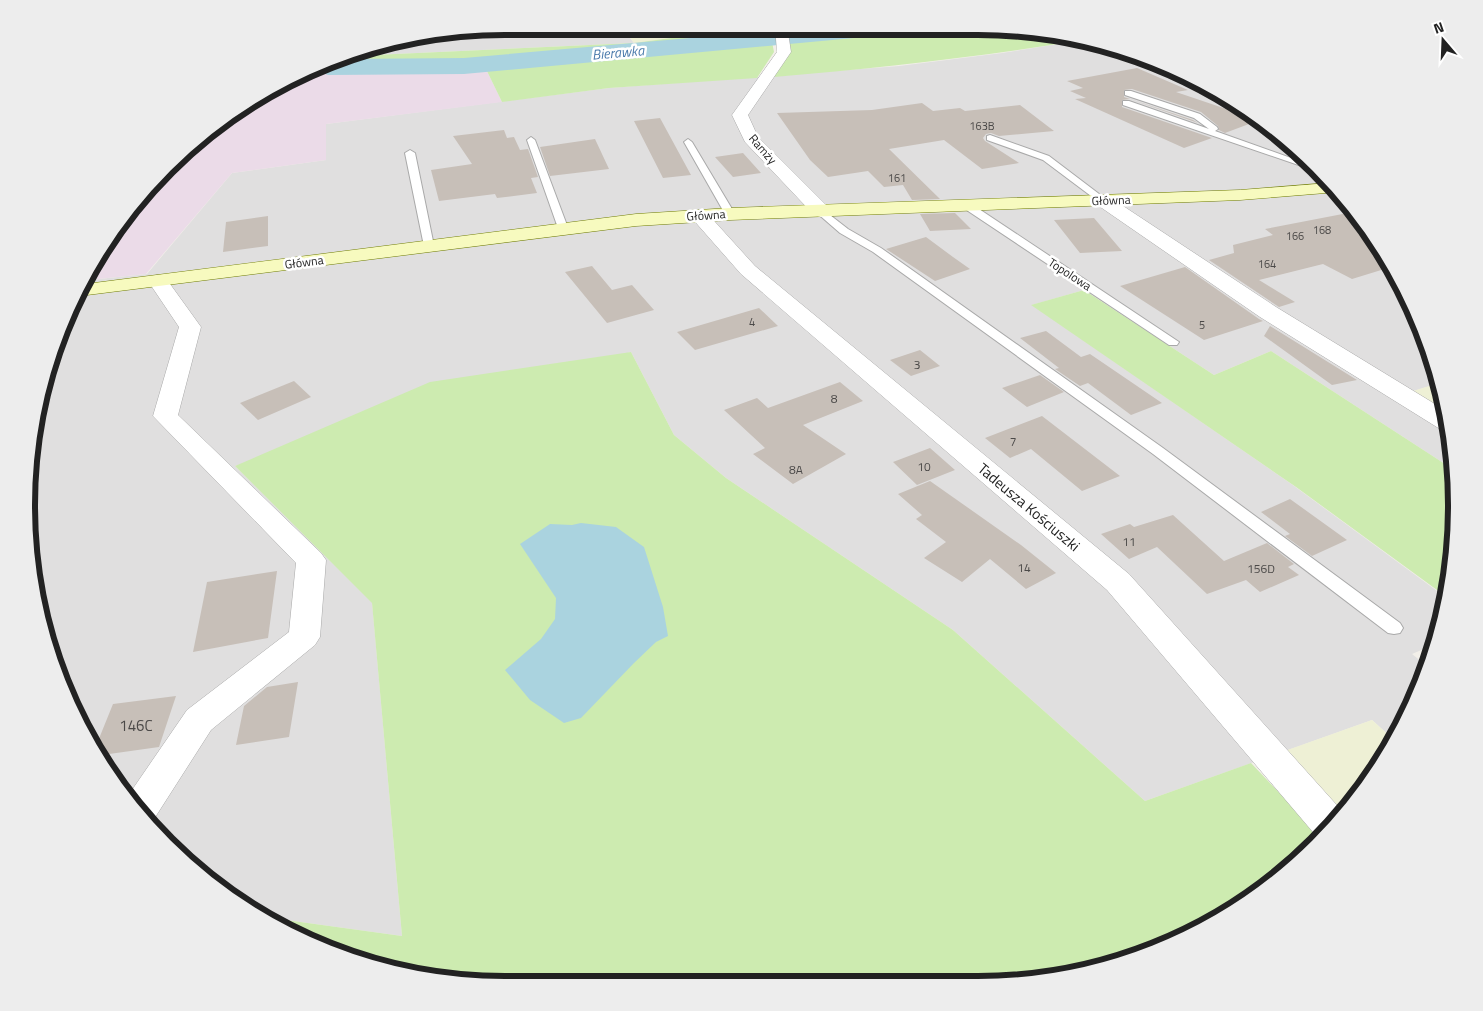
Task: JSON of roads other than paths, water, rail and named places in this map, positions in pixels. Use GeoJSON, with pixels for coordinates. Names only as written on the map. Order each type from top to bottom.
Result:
{"type":"FeatureCollection","features":[{"type":"Feature","properties":{"kind":"main road","name":"Główna"},"geometry":{"type":"LineString","coordinates":[[87,290],[563,228],[698,216],[966,206],[1325,188]]}},
{"type":"Feature","properties":{"kind":"street","name":"Ramży"},"geometry":{"type":"LineString","coordinates":[[782,35],[784,52],[740,115],[751,139],[821,211]]}},
{"type":"Feature","properties":{"kind":"street"},"geometry":{"type":"LineString","coordinates":[[1102,200],[1268,312],[1440,418]]}},
{"type":"Feature","properties":{"kind":"street","name":"Tadeusza Kościuszki"},"geometry":{"type":"LineString","coordinates":[[698,216],[748,270],[1118,582],[1326,821]]}},
{"type":"Feature","properties":{"kind":"street"},"geometry":{"type":"LineString","coordinates":[[143,805],[199,720],[304,637],[311,560],[165,416],[190,327],[158,281]]}},
{"type":"Feature","properties":{"kind":"lane"},"geometry":{"type":"LineString","coordinates":[[1128,93],[1197,116],[1224,138]]}},
{"type":"Feature","properties":{"kind":"lane"},"geometry":{"type":"LineString","coordinates":[[1126,103],[1301,165]]}},
{"type":"Feature","properties":{"kind":"lane"},"geometry":{"type":"LineString","coordinates":[[990,138],[1046,158],[1102,200]]}},
{"type":"Feature","properties":{"kind":"lane"},"geometry":{"type":"LineString","coordinates":[[531,140],[563,228]]}},
{"type":"Feature","properties":{"kind":"lane"},"geometry":{"type":"LineString","coordinates":[[688,142],[730,214]]}},
{"type":"Feature","properties":{"kind":"lane"},"geometry":{"type":"LineString","coordinates":[[410,153],[429,246]]}},
{"type":"Feature","properties":{"kind":"lane","name":"Topolowa"},"geometry":{"type":"LineString","coordinates":[[966,206],[1173,342]]}},
{"type":"Feature","properties":{"kind":"lane"},"geometry":{"type":"LineString","coordinates":[[821,211],[844,231],[877,250],[1158,450],[1394,628]]}},
{"type":"Feature","properties":{"kind":"water"},"geometry":{"type":"Polygon","coordinates":[[[581,523],[616,527],[644,547],[663,607],[668,636],[656,642],[581,718],[564,723],[530,700],[505,670],[541,639],[555,619],[556,598],[520,544],[550,524],[572,525],[581,523]]]}},
{"type":"Feature","properties":{"kind":"waterway","name":"Bierawka"},"geometry":{"type":"LineString","coordinates":[[336,67],[464,66],[808,35]]}}]}
